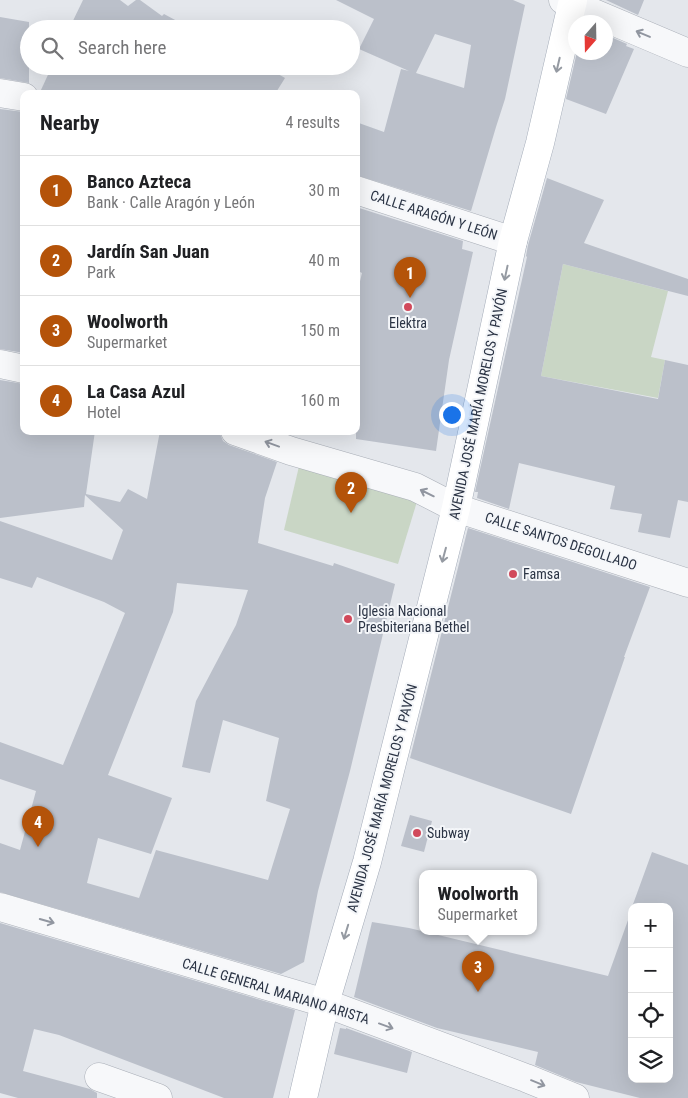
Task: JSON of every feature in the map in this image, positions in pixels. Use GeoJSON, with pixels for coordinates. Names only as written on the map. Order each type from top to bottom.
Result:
{"type":"FeatureCollection","features":[{"type":"Feature","properties":{"kind":"main road","name":"AVENIDA JOSÉ MARÍA MORELOS Y PAVÓN"},"geometry":{"type":"LineString","coordinates":[[303,1098],[325,1003],[367,862],[456,508],[512,241],[540,143],[570,1]]}},
{"type":"Feature","properties":{"kind":"street"},"geometry":{"type":"LineString","coordinates":[[570,1],[688,53]]}},
{"type":"Feature","properties":{"kind":"street"},"geometry":{"type":"LineString","coordinates":[[0,93],[20,96]]}},
{"type":"Feature","properties":{"kind":"street","name":"CALLE ARAGÓN Y LEÓN"},"geometry":{"type":"LineString","coordinates":[[360,191],[512,241]]}},
{"type":"Feature","properties":{"kind":"street"},"geometry":{"type":"LineString","coordinates":[[0,364],[20,368]]}},
{"type":"Feature","properties":{"kind":"street","name":"CALLE SANTOS DEGOLLADO"},"geometry":{"type":"LineString","coordinates":[[247,435],[291,451],[415,487],[456,508],[688,583]]}},
{"type":"Feature","properties":{"kind":"street","name":"CALLE GENERAL MARIANO ARISTA"},"geometry":{"type":"LineString","coordinates":[[0,907],[325,1003],[575,1098]]}},
{"type":"Feature","properties":{"kind":"street"},"geometry":{"type":"LineString","coordinates":[[99,1078],[158,1098]]}},
{"type":"Feature","properties":{"kind":"green space"},"geometry":{"type":"Polygon","coordinates":[[[563,264],[668,291],[651,357],[665,360],[658,398],[541,376],[563,264]]]}},
{"type":"Feature","properties":{"kind":"green space"},"geometry":{"type":"Polygon","coordinates":[[[300,462],[419,495],[398,564],[284,530],[300,462]]]}},
{"type":"Feature","properties":{"kind":"building"},"geometry":{"type":"Polygon","coordinates":[[[83,0],[120,0],[128,6],[136,0],[140,0],[162,16],[164,14],[175,20],[73,20],[83,0]]]}},
{"type":"Feature","properties":{"kind":"building"},"geometry":{"type":"Polygon","coordinates":[[[336,0],[513,0],[525,5],[505,99],[471,211],[360,176],[360,123],[384,132],[401,69],[409,71],[360,49],[374,19],[336,0]],[[435,34],[416,73],[464,88],[471,45],[435,34]]]}},
{"type":"Feature","properties":{"kind":"building"},"geometry":{"type":"Polygon","coordinates":[[[606,0],[644,0],[638,15],[606,0]]]}},
{"type":"Feature","properties":{"kind":"building"},"geometry":{"type":"Polygon","coordinates":[[[0,17],[20,20],[20,75],[29,75],[29,83],[0,78],[0,17]]]}},
{"type":"Feature","properties":{"kind":"building"},"geometry":{"type":"Polygon","coordinates":[[[613,38],[634,49],[606,114],[566,99],[575,60],[613,60],[613,38]]]}},
{"type":"Feature","properties":{"kind":"building"},"geometry":{"type":"Polygon","coordinates":[[[48,75],[280,75],[285,78],[278,90],[41,90],[48,75]]]}},
{"type":"Feature","properties":{"kind":"building"},"geometry":{"type":"Polygon","coordinates":[[[0,109],[20,112],[20,352],[0,349],[0,109]]]}},
{"type":"Feature","properties":{"kind":"building"},"geometry":{"type":"Polygon","coordinates":[[[547,178],[604,200],[584,243],[688,279],[688,296],[563,264],[541,376],[658,399],[665,360],[688,365],[688,502],[678,500],[670,538],[638,532],[642,514],[610,509],[615,486],[519,463],[509,509],[477,498],[478,492],[475,492],[527,257],[528,245],[547,178]]]}},
{"type":"Feature","properties":{"kind":"building"},"geometry":{"type":"Polygon","coordinates":[[[360,208],[463,241],[462,249],[473,252],[449,360],[436,451],[356,439],[356,435],[360,435],[360,281],[362,273],[360,272],[360,208]]]}},
{"type":"Feature","properties":{"kind":"building"},"geometry":{"type":"Polygon","coordinates":[[[0,380],[20,383],[20,435],[94,435],[86,494],[120,502],[128,489],[147,499],[159,435],[221,435],[223,441],[229,445],[277,462],[265,498],[258,543],[333,566],[334,563],[395,584],[350,771],[318,891],[304,962],[281,974],[0,892],[0,843],[20,850],[36,791],[0,779],[0,742],[63,765],[125,613],[104,602],[37,577],[32,588],[0,578],[0,521],[112,560],[123,530],[85,495],[84,507],[0,518],[0,380]],[[177,583],[173,612],[108,775],[172,798],[151,854],[98,838],[87,883],[139,898],[156,850],[268,880],[290,809],[266,801],[279,738],[223,720],[210,773],[182,767],[196,701],[236,625],[248,590],[177,583]]]}},
{"type":"Feature","properties":{"kind":"building"},"geometry":{"type":"Polygon","coordinates":[[[468,528],[650,587],[624,657],[571,814],[410,758],[468,528]]]}},
{"type":"Feature","properties":{"kind":"building","name":"Subway"},"geometry":{"type":"Polygon","coordinates":[[[410,815],[432,821],[424,852],[401,846],[410,815]]]}},
{"type":"Feature","properties":{"kind":"building"},"geometry":{"type":"Polygon","coordinates":[[[652,852],[688,865],[688,1098],[640,1098],[576,1082],[535,1065],[538,1052],[437,1028],[354,997],[372,922],[409,928],[419,930],[419,935],[438,935],[608,976],[628,920],[628,1083],[673,1083],[673,903],[633,903],[652,852]]]}},
{"type":"Feature","properties":{"kind":"building"},"geometry":{"type":"Polygon","coordinates":[[[0,923],[295,1010],[273,1098],[224,1098],[59,1035],[34,1029],[23,1071],[90,1089],[97,1093],[97,1098],[18,1098],[0,1093],[0,923]]]}},
{"type":"Feature","properties":{"kind":"building"},"geometry":{"type":"Polygon","coordinates":[[[340,1028],[346,1028],[412,1052],[407,1073],[334,1054],[340,1028]]]}},
{"type":"Feature","properties":{"kind":"place","name":"Banco Azteca"},"geometry":{"type":"Point","coordinates":[410,298]}},
{"type":"Feature","properties":{"kind":"place","name":"Elektra"},"geometry":{"type":"Point","coordinates":[408,307]}},
{"type":"Feature","properties":{"kind":"place","name":"Jardín San Juan"},"geometry":{"type":"Point","coordinates":[351,513]}},
{"type":"Feature","properties":{"kind":"place","name":"Famsa"},"geometry":{"type":"Point","coordinates":[513,574]}},
{"type":"Feature","properties":{"kind":"place","name":"Iglesia Nacional Presbiteriana Bethel"},"geometry":{"type":"Point","coordinates":[348,619]}},
{"type":"Feature","properties":{"kind":"place","name":"Subway"},"geometry":{"type":"Point","coordinates":[417,833]}},
{"type":"Feature","properties":{"kind":"place","name":"La Casa Azul"},"geometry":{"type":"Point","coordinates":[38,847]}},
{"type":"Feature","properties":{"kind":"place","name":"Woolworth"},"geometry":{"type":"Point","coordinates":[478,992]}}]}
